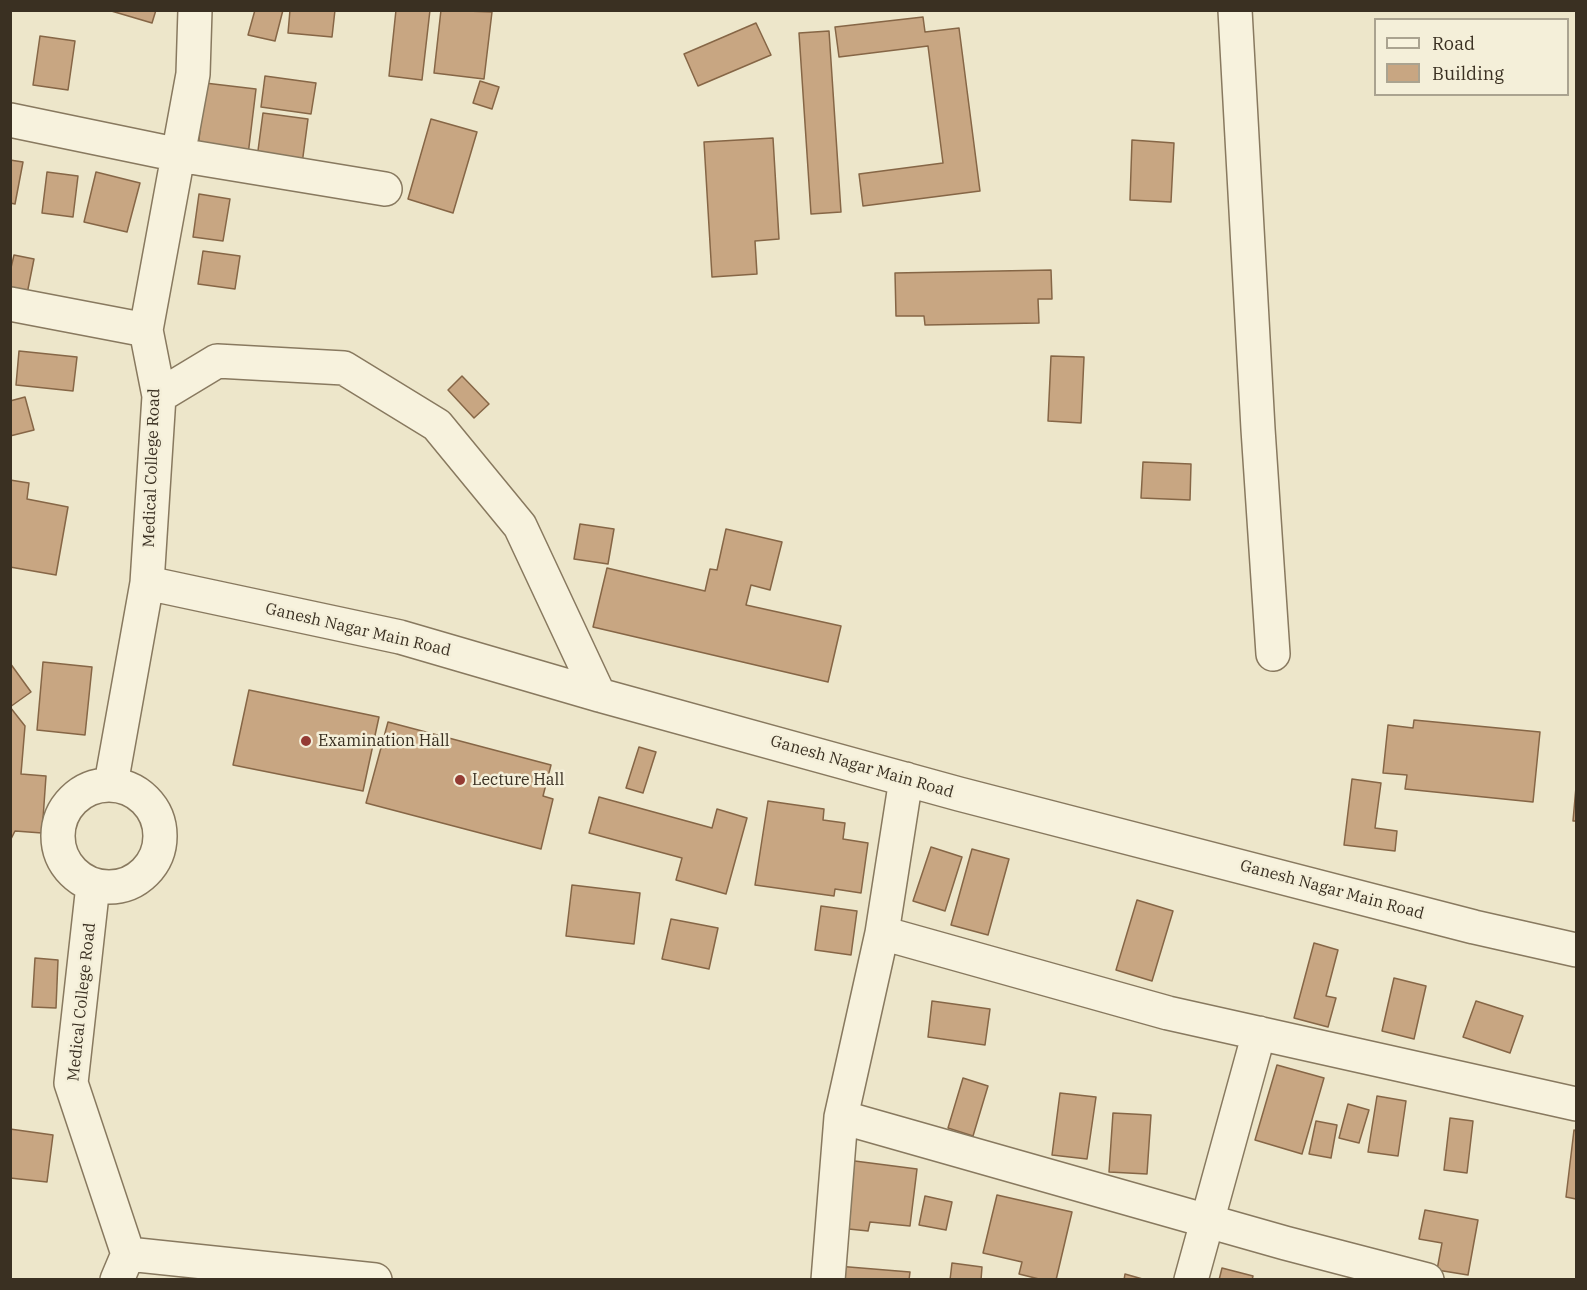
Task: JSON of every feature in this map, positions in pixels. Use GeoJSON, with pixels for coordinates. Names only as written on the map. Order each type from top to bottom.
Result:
{"type":"FeatureCollection","features":[{"type":"Feature","properties":{"kind":"street","name":"Medical College Road"},"geometry":{"type":"LineString","coordinates":[[111,784],[147,583],[159,396],[146,330],[193,74],[195,10]]}},
{"type":"Feature","properties":{"kind":"street"},"geometry":{"type":"LineString","coordinates":[[1235,10],[1257,417],[1273,654]]}},
{"type":"Feature","properties":{"kind":"street"},"geometry":{"type":"LineString","coordinates":[[10,120],[179,155],[385,189]]}},
{"type":"Feature","properties":{"kind":"street"},"geometry":{"type":"LineString","coordinates":[[10,304],[146,330]]}},
{"type":"Feature","properties":{"kind":"street"},"geometry":{"type":"LineString","coordinates":[[159,396],[217,361],[344,368],[437,425],[520,526],[599,695]]}},
{"type":"Feature","properties":{"kind":"street","name":"Ganesh Nagar Main Road"},"geometry":{"type":"LineString","coordinates":[[147,583],[400,637],[599,695],[906,779],[1474,927],[1576,950]]}},
{"type":"Feature","properties":{"kind":"street"},"geometry":{"type":"LineString","coordinates":[[828,1280],[841,1117],[882,933],[906,779]]}},
{"type":"Feature","properties":{"kind":"street"},"geometry":{"type":"LineString","coordinates":[[111,784],[127,788],[140,795],[150,805],[159,825],[160,847],[147,872],[135,881],[121,886],[106,887],[93,885],[79,878],[61,855],[58,841],[59,826],[72,800],[84,792],[111,784]]}},
{"type":"Feature","properties":{"kind":"street","name":"Medical College Road"},"geometry":{"type":"LineString","coordinates":[[93,885],[71,1083],[123,1267]]}},
{"type":"Feature","properties":{"kind":"street"},"geometry":{"type":"LineString","coordinates":[[882,933],[1168,1013],[1576,1104]]}},
{"type":"Feature","properties":{"kind":"street"},"geometry":{"type":"LineString","coordinates":[[1191,1280],[1259,1033]]}},
{"type":"Feature","properties":{"kind":"street"},"geometry":{"type":"LineString","coordinates":[[841,1117],[1207,1221],[1427,1280]]}},
{"type":"Feature","properties":{"kind":"street"},"geometry":{"type":"LineString","coordinates":[[123,1267],[375,1280]]}},
{"type":"Feature","properties":{"kind":"building"},"geometry":{"type":"Polygon","coordinates":[[[108,10],[156,10],[152,23],[108,10]]]}},
{"type":"Feature","properties":{"kind":"building"},"geometry":{"type":"Polygon","coordinates":[[[255,10],[283,10],[275,41],[248,35],[255,10]]]}},
{"type":"Feature","properties":{"kind":"building"},"geometry":{"type":"Polygon","coordinates":[[[290,10],[335,10],[332,37],[288,33],[290,10]]]}},
{"type":"Feature","properties":{"kind":"building"},"geometry":{"type":"Polygon","coordinates":[[[396,10],[430,10],[422,80],[389,76],[396,10]]]}},
{"type":"Feature","properties":{"kind":"building"},"geometry":{"type":"Polygon","coordinates":[[[441,10],[492,12],[484,79],[434,73],[441,10]]]}},
{"type":"Feature","properties":{"kind":"building"},"geometry":{"type":"Polygon","coordinates":[[[923,17],[925,32],[959,28],[980,191],[863,206],[859,174],[943,163],[928,46],[839,57],[835,27],[923,17]]]}},
{"type":"Feature","properties":{"kind":"building"},"geometry":{"type":"Polygon","coordinates":[[[756,23],[771,55],[698,86],[684,54],[756,23]]]}},
{"type":"Feature","properties":{"kind":"building"},"geometry":{"type":"Polygon","coordinates":[[[829,31],[841,212],[811,214],[799,33],[829,31]]]}},
{"type":"Feature","properties":{"kind":"building"},"geometry":{"type":"Polygon","coordinates":[[[40,36],[75,41],[68,90],[33,85],[40,36]]]}},
{"type":"Feature","properties":{"kind":"building"},"geometry":{"type":"Polygon","coordinates":[[[265,76],[316,83],[311,114],[261,107],[265,76]]]}},
{"type":"Feature","properties":{"kind":"building"},"geometry":{"type":"Polygon","coordinates":[[[480,81],[499,87],[492,109],[473,103],[480,81]]]}},
{"type":"Feature","properties":{"kind":"building"},"geometry":{"type":"Polygon","coordinates":[[[205,83],[256,89],[248,155],[198,149],[205,83]]]}},
{"type":"Feature","properties":{"kind":"building"},"geometry":{"type":"Polygon","coordinates":[[[263,113],[308,119],[302,164],[257,158],[263,113]]]}},
{"type":"Feature","properties":{"kind":"building"},"geometry":{"type":"Polygon","coordinates":[[[431,119],[477,132],[453,213],[408,199],[431,119]]]}},
{"type":"Feature","properties":{"kind":"building"},"geometry":{"type":"Polygon","coordinates":[[[773,138],[779,239],[755,241],[757,274],[712,277],[704,142],[773,138]]]}},
{"type":"Feature","properties":{"kind":"building"},"geometry":{"type":"Polygon","coordinates":[[[1132,140],[1174,143],[1171,202],[1130,200],[1132,140]]]}},
{"type":"Feature","properties":{"kind":"building"},"geometry":{"type":"Polygon","coordinates":[[[10,160],[23,162],[15,204],[10,203],[10,160]]]}},
{"type":"Feature","properties":{"kind":"building"},"geometry":{"type":"Polygon","coordinates":[[[47,172],[78,176],[73,217],[42,213],[47,172]]]}},
{"type":"Feature","properties":{"kind":"building"},"geometry":{"type":"Polygon","coordinates":[[[96,172],[140,183],[127,232],[84,222],[96,172]]]}},
{"type":"Feature","properties":{"kind":"building"},"geometry":{"type":"Polygon","coordinates":[[[199,194],[230,199],[223,241],[193,237],[199,194]]]}},
{"type":"Feature","properties":{"kind":"building"},"geometry":{"type":"Polygon","coordinates":[[[203,251],[240,256],[235,289],[198,284],[203,251]]]}},
{"type":"Feature","properties":{"kind":"building"},"geometry":{"type":"Polygon","coordinates":[[[14,255],[34,259],[26,299],[10,296],[10,272],[14,255]]]}},
{"type":"Feature","properties":{"kind":"building"},"geometry":{"type":"Polygon","coordinates":[[[1051,270],[1052,299],[1038,299],[1039,323],[925,325],[924,316],[896,316],[895,273],[1051,270]]]}},
{"type":"Feature","properties":{"kind":"building"},"geometry":{"type":"Polygon","coordinates":[[[19,351],[77,357],[73,391],[16,385],[19,351]]]}},
{"type":"Feature","properties":{"kind":"building"},"geometry":{"type":"Polygon","coordinates":[[[1051,356],[1084,357],[1081,423],[1048,421],[1051,356]]]}},
{"type":"Feature","properties":{"kind":"building"},"geometry":{"type":"Polygon","coordinates":[[[462,376],[489,404],[474,418],[448,390],[462,376]]]}},
{"type":"Feature","properties":{"kind":"building"},"geometry":{"type":"Polygon","coordinates":[[[25,397],[34,430],[10,436],[10,401],[25,397]]]}},
{"type":"Feature","properties":{"kind":"building"},"geometry":{"type":"Polygon","coordinates":[[[1143,462],[1191,464],[1190,500],[1141,498],[1143,462]]]}},
{"type":"Feature","properties":{"kind":"building"},"geometry":{"type":"Polygon","coordinates":[[[10,480],[29,483],[27,499],[68,507],[56,575],[10,567],[10,480]]]}},
{"type":"Feature","properties":{"kind":"building"},"geometry":{"type":"Polygon","coordinates":[[[580,524],[614,529],[608,564],[574,559],[580,524]]]}},
{"type":"Feature","properties":{"kind":"building"},"geometry":{"type":"Polygon","coordinates":[[[726,529],[782,542],[770,590],[751,585],[746,605],[841,626],[828,682],[593,627],[607,568],[705,591],[710,569],[717,570],[726,529]]]}},
{"type":"Feature","properties":{"kind":"building"},"geometry":{"type":"Polygon","coordinates":[[[43,662],[92,667],[85,735],[37,730],[43,662]]]}},
{"type":"Feature","properties":{"kind":"building"},"geometry":{"type":"Polygon","coordinates":[[[10,663],[31,692],[10,707],[10,663]]]}},
{"type":"Feature","properties":{"kind":"building","name":"Examination Hall"},"geometry":{"type":"Polygon","coordinates":[[[249,690],[379,717],[363,791],[233,765],[249,690]]]}},
{"type":"Feature","properties":{"kind":"building"},"geometry":{"type":"Polygon","coordinates":[[[10,707],[25,726],[21,774],[46,776],[42,833],[15,831],[10,841],[10,707]]]}},
{"type":"Feature","properties":{"kind":"building"},"geometry":{"type":"Polygon","coordinates":[[[1414,720],[1540,732],[1533,802],[1405,789],[1407,775],[1383,773],[1388,725],[1413,728],[1414,720]]]}},
{"type":"Feature","properties":{"kind":"building","name":"Lecture Hall"},"geometry":{"type":"Polygon","coordinates":[[[388,722],[551,765],[543,796],[553,799],[541,849],[366,803],[388,722]]]}},
{"type":"Feature","properties":{"kind":"building"},"geometry":{"type":"Polygon","coordinates":[[[639,747],[656,752],[643,793],[626,788],[639,747]]]}},
{"type":"Feature","properties":{"kind":"building"},"geometry":{"type":"Polygon","coordinates":[[[1352,779],[1381,783],[1375,828],[1397,831],[1395,851],[1344,845],[1352,779]]]}},
{"type":"Feature","properties":{"kind":"building"},"geometry":{"type":"Polygon","coordinates":[[[1576,787],[1576,821],[1573,821],[1576,787]]]}},
{"type":"Feature","properties":{"kind":"building"},"geometry":{"type":"Polygon","coordinates":[[[599,797],[712,828],[717,809],[747,818],[726,894],[676,880],[682,858],[589,833],[599,797]]]}},
{"type":"Feature","properties":{"kind":"building"},"geometry":{"type":"Polygon","coordinates":[[[768,801],[824,809],[823,820],[845,823],[843,839],[868,843],[861,893],[835,889],[834,896],[755,885],[768,801]]]}},
{"type":"Feature","properties":{"kind":"building"},"geometry":{"type":"Polygon","coordinates":[[[931,847],[962,857],[945,911],[913,901],[931,847]]]}},
{"type":"Feature","properties":{"kind":"building"},"geometry":{"type":"Polygon","coordinates":[[[972,849],[1009,859],[988,935],[951,925],[972,849]]]}},
{"type":"Feature","properties":{"kind":"building"},"geometry":{"type":"Polygon","coordinates":[[[572,885],[640,893],[634,944],[566,936],[572,885]]]}},
{"type":"Feature","properties":{"kind":"building"},"geometry":{"type":"Polygon","coordinates":[[[1137,900],[1173,911],[1152,981],[1116,970],[1137,900]]]}},
{"type":"Feature","properties":{"kind":"building"},"geometry":{"type":"Polygon","coordinates":[[[821,906],[857,911],[851,955],[815,950],[821,906]]]}},
{"type":"Feature","properties":{"kind":"building"},"geometry":{"type":"Polygon","coordinates":[[[671,919],[718,928],[709,969],[662,959],[671,919]]]}},
{"type":"Feature","properties":{"kind":"building"},"geometry":{"type":"Polygon","coordinates":[[[1314,943],[1338,950],[1326,996],[1336,998],[1328,1027],[1294,1018],[1314,943]]]}},
{"type":"Feature","properties":{"kind":"building"},"geometry":{"type":"Polygon","coordinates":[[[35,958],[58,960],[56,1008],[32,1007],[35,958]]]}},
{"type":"Feature","properties":{"kind":"building"},"geometry":{"type":"Polygon","coordinates":[[[1394,978],[1426,986],[1414,1039],[1382,1031],[1394,978]]]}},
{"type":"Feature","properties":{"kind":"building"},"geometry":{"type":"Polygon","coordinates":[[[932,1001],[990,1009],[985,1045],[928,1037],[932,1001]]]}},
{"type":"Feature","properties":{"kind":"building"},"geometry":{"type":"Polygon","coordinates":[[[1476,1001],[1523,1016],[1510,1053],[1463,1037],[1476,1001]]]}},
{"type":"Feature","properties":{"kind":"building"},"geometry":{"type":"Polygon","coordinates":[[[1277,1065],[1324,1078],[1302,1154],[1255,1140],[1277,1065]]]}},
{"type":"Feature","properties":{"kind":"building"},"geometry":{"type":"Polygon","coordinates":[[[963,1078],[988,1086],[973,1136],[948,1128],[963,1078]]]}},
{"type":"Feature","properties":{"kind":"building"},"geometry":{"type":"Polygon","coordinates":[[[1060,1093],[1096,1097],[1087,1159],[1052,1155],[1060,1093]]]}},
{"type":"Feature","properties":{"kind":"building"},"geometry":{"type":"Polygon","coordinates":[[[1377,1096],[1406,1101],[1398,1156],[1368,1152],[1377,1096]]]}},
{"type":"Feature","properties":{"kind":"building"},"geometry":{"type":"Polygon","coordinates":[[[1348,1104],[1369,1110],[1359,1143],[1339,1138],[1348,1104]]]}},
{"type":"Feature","properties":{"kind":"building"},"geometry":{"type":"Polygon","coordinates":[[[1113,1113],[1151,1115],[1147,1174],[1109,1172],[1113,1113]]]}},
{"type":"Feature","properties":{"kind":"building"},"geometry":{"type":"Polygon","coordinates":[[[1450,1118],[1473,1121],[1467,1173],[1444,1170],[1450,1118]]]}},
{"type":"Feature","properties":{"kind":"building"},"geometry":{"type":"Polygon","coordinates":[[[1316,1121],[1337,1125],[1331,1158],[1309,1154],[1316,1121]]]}},
{"type":"Feature","properties":{"kind":"building"},"geometry":{"type":"Polygon","coordinates":[[[10,1129],[53,1135],[47,1182],[10,1178],[10,1129]]]}},
{"type":"Feature","properties":{"kind":"building"},"geometry":{"type":"Polygon","coordinates":[[[1574,1130],[1576,1131],[1576,1199],[1566,1197],[1574,1130]]]}},
{"type":"Feature","properties":{"kind":"building"},"geometry":{"type":"Polygon","coordinates":[[[847,1160],[917,1169],[910,1226],[870,1222],[868,1231],[839,1228],[847,1160]]]}},
{"type":"Feature","properties":{"kind":"building"},"geometry":{"type":"Polygon","coordinates":[[[997,1195],[1072,1212],[1056,1280],[1043,1280],[1019,1274],[1022,1262],[983,1253],[997,1195]]]}},
{"type":"Feature","properties":{"kind":"building"},"geometry":{"type":"Polygon","coordinates":[[[925,1196],[952,1202],[946,1230],[919,1225],[925,1196]]]}},
{"type":"Feature","properties":{"kind":"building"},"geometry":{"type":"Polygon","coordinates":[[[1425,1210],[1478,1220],[1468,1275],[1437,1270],[1442,1243],[1419,1239],[1425,1210]]]}},
{"type":"Feature","properties":{"kind":"building"},"geometry":{"type":"Polygon","coordinates":[[[952,1263],[982,1267],[981,1280],[950,1280],[952,1263]]]}},
{"type":"Feature","properties":{"kind":"building"},"geometry":{"type":"Polygon","coordinates":[[[837,1266],[910,1272],[909,1280],[836,1280],[837,1266]]]}},
{"type":"Feature","properties":{"kind":"building"},"geometry":{"type":"Polygon","coordinates":[[[1222,1268],[1253,1276],[1252,1280],[1219,1280],[1222,1268]]]}},
{"type":"Feature","properties":{"kind":"building"},"geometry":{"type":"Polygon","coordinates":[[[1125,1274],[1146,1280],[1124,1280],[1125,1274]]]}},
{"type":"Feature","properties":{"kind":"place","name":"Examination Hall"},"geometry":{"type":"Point","coordinates":[306,741]}},
{"type":"Feature","properties":{"kind":"place","name":"Lecture Hall"},"geometry":{"type":"Point","coordinates":[460,780]}}]}
